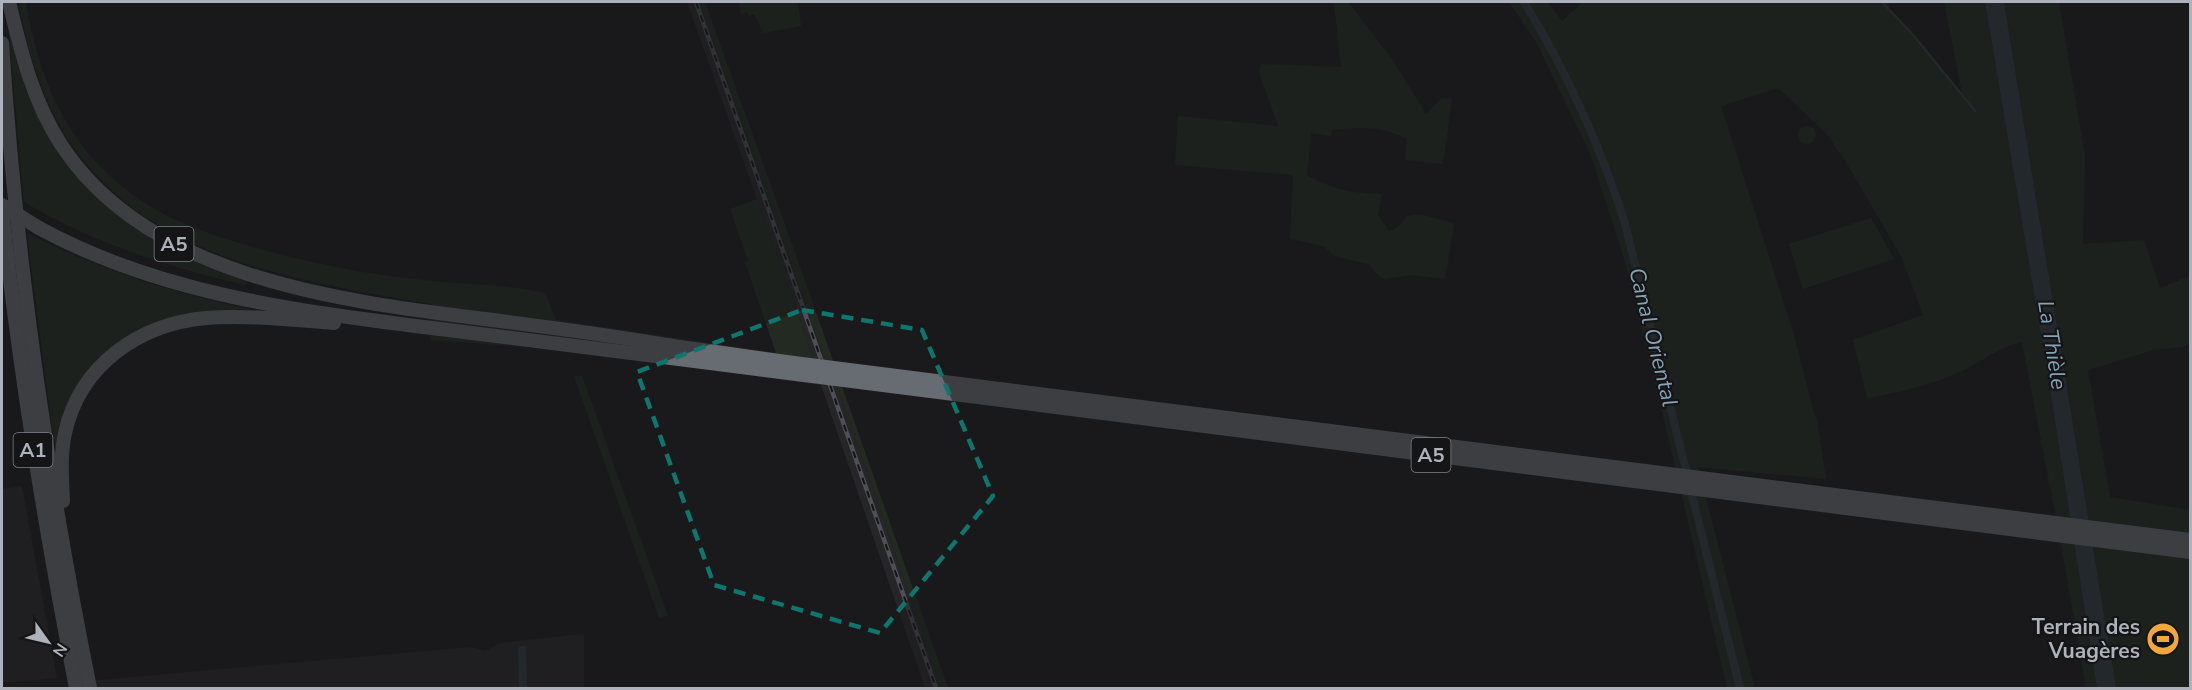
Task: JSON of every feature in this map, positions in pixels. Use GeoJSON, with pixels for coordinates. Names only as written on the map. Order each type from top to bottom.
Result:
{"type":"FeatureCollection","features":[{"type":"Feature","properties":{"kind":"highway","name":"A5"},"geometry":{"type":"LineString","coordinates":[[9,2],[27,72],[51,128],[74,163],[102,194],[135,221],[189,251],[248,273],[351,300],[433,320],[2190,552]]}},
{"type":"Feature","properties":{"kind":"highway","name":"A1"},"geometry":{"type":"LineString","coordinates":[[2,43],[11,161],[27,312],[45,439],[90,688]]}},
{"type":"Feature","properties":{"kind":"highway"},"geometry":{"type":"LineString","coordinates":[[2,195],[38,223],[118,256],[193,280],[303,302],[433,320]]}},
{"type":"Feature","properties":{"kind":"highway","name":"A5"},"geometry":{"type":"LineString","coordinates":[[2,207],[38,223],[110,262],[190,288],[285,308],[411,325],[433,320],[491,320],[794,363],[2190,540]]}},
{"type":"Feature","properties":{"kind":"highway","name":"A1"},"geometry":{"type":"LineString","coordinates":[[2,207],[29,429],[53,572],[76,688]]}},
{"type":"Feature","properties":{"kind":"highway"},"geometry":{"type":"LineString","coordinates":[[65,557],[61,465],[68,422],[87,382],[100,366],[123,345],[162,327],[206,318],[239,317],[411,325]]}},
{"type":"Feature","properties":{"kind":"highlighted area"},"geometry":{"type":"Polygon","coordinates":[[[802,310],[922,330],[993,496],[880,633],[714,585],[637,372],[802,310]]]}},
{"type":"Feature","properties":{"kind":"shaded area"},"geometry":{"type":"Polygon","coordinates":[[[19,2],[26,2],[43,72],[57,104],[73,133],[118,183],[147,204],[180,222],[216,236],[273,252],[373,274],[512,287],[545,293],[556,320],[776,353],[745,262],[748,261],[730,209],[757,199],[821,385],[569,350],[430,340],[432,304],[288,276],[223,256],[164,228],[113,192],[71,143],[39,81],[19,2]]]}},
{"type":"Feature","properties":{"kind":"shaded area"},"geometry":{"type":"Polygon","coordinates":[[[687,2],[699,2],[819,343],[842,400],[940,688],[925,688],[809,346],[687,2]]]}},
{"type":"Feature","properties":{"kind":"shaded area"},"geometry":{"type":"Polygon","coordinates":[[[699,2],[705,2],[948,688],[940,688],[842,400],[819,343],[699,2]]]}},
{"type":"Feature","properties":{"kind":"shaded area"},"geometry":{"type":"Polygon","coordinates":[[[739,2],[798,2],[801,26],[764,33],[754,14],[749,16],[747,12],[741,14],[739,2]]]}},
{"type":"Feature","properties":{"kind":"shaded area"},"geometry":{"type":"Polygon","coordinates":[[[1334,2],[1348,2],[1392,59],[1426,114],[1442,98],[1452,99],[1443,164],[1405,160],[1407,139],[1398,135],[1371,128],[1342,129],[1332,130],[1331,136],[1311,133],[1307,175],[1343,190],[1382,194],[1378,215],[1389,231],[1398,227],[1411,215],[1422,215],[1454,223],[1445,279],[1413,275],[1382,279],[1368,264],[1334,256],[1324,246],[1290,239],[1293,175],[1175,165],[1178,116],[1278,126],[1259,72],[1261,64],[1341,67],[1334,2]]]}},
{"type":"Feature","properties":{"kind":"shaded area"},"geometry":{"type":"Polygon","coordinates":[[[1509,2],[1548,2],[1562,21],[1583,2],[1888,2],[1889,9],[1962,93],[1944,2],[1985,2],[2097,688],[2086,688],[2022,342],[2007,346],[1951,376],[1928,384],[1867,398],[1853,340],[1923,315],[1902,258],[1846,162],[1826,133],[1778,88],[1721,106],[1794,335],[1817,420],[1826,479],[1698,467],[1755,688],[1727,688],[1624,258],[1591,155],[1536,42],[1509,2]]]}},
{"type":"Feature","properties":{"kind":"shaded area"},"geometry":{"type":"Polygon","coordinates":[[[2004,2],[2059,2],[2085,157],[2083,244],[2144,240],[2160,288],[2190,276],[2190,343],[2182,347],[2153,350],[2088,370],[2110,497],[2190,510],[2190,688],[2116,688],[2004,2]]]}},
{"type":"Feature","properties":{"kind":"shaded area"},"geometry":{"type":"Polygon","coordinates":[[[8,24],[29,96],[46,130],[76,173],[113,210],[133,226],[187,256],[248,278],[246,285],[160,262],[104,242],[24,202],[8,24]]]}},
{"type":"Feature","properties":{"kind":"shaded area"},"geometry":{"type":"Polygon","coordinates":[[[1803,126],[1811,126],[1816,131],[1814,142],[1803,144],[1798,139],[1798,131],[1803,126]]]}},
{"type":"Feature","properties":{"kind":"shaded area"},"geometry":{"type":"Polygon","coordinates":[[[1871,218],[1894,259],[1803,289],[1789,244],[1871,218]]]}},
{"type":"Feature","properties":{"kind":"shaded area"},"geometry":{"type":"Polygon","coordinates":[[[27,233],[88,261],[150,283],[213,301],[278,315],[207,315],[103,358],[56,459],[27,233]]]}},
{"type":"Feature","properties":{"kind":"shaded area"},"geometry":{"type":"Polygon","coordinates":[[[574,376],[582,376],[668,616],[659,618],[574,376]]]}},
{"type":"Feature","properties":{"kind":"shaded area"},"geometry":{"type":"Polygon","coordinates":[[[22,486],[57,678],[2,683],[2,489],[22,486]]]}},
{"type":"Feature","properties":{"kind":"shaded area"},"geometry":{"type":"Polygon","coordinates":[[[584,634],[584,688],[90,688],[88,681],[471,647],[486,651],[499,643],[584,634]]]}},
{"type":"Feature","properties":{"kind":"water","name":"La Thièle"},"geometry":{"type":"Polygon","coordinates":[[[1985,2],[2004,2],[2116,688],[2097,688],[1985,2]]]}},
{"type":"Feature","properties":{"kind":"waterway","name":"Canal Oriental"},"geometry":{"type":"LineString","coordinates":[[1524,2],[1568,81],[1604,163],[1624,220],[1740,688]]}},
{"type":"Feature","properties":{"kind":"waterway"},"geometry":{"type":"LineString","coordinates":[[1882,2],[1914,36],[1976,112]]}},
{"type":"Feature","properties":{"kind":"waterway"},"geometry":{"type":"LineString","coordinates":[[522,650],[523,688]]}},
{"type":"Feature","properties":{"kind":"railway"},"geometry":{"type":"LineString","coordinates":[[696,2],[936,688]]}},
{"type":"Feature","properties":{"kind":"place","name":"Terrain des Vuagères"},"geometry":{"type":"Point","coordinates":[2163,639]}}]}
